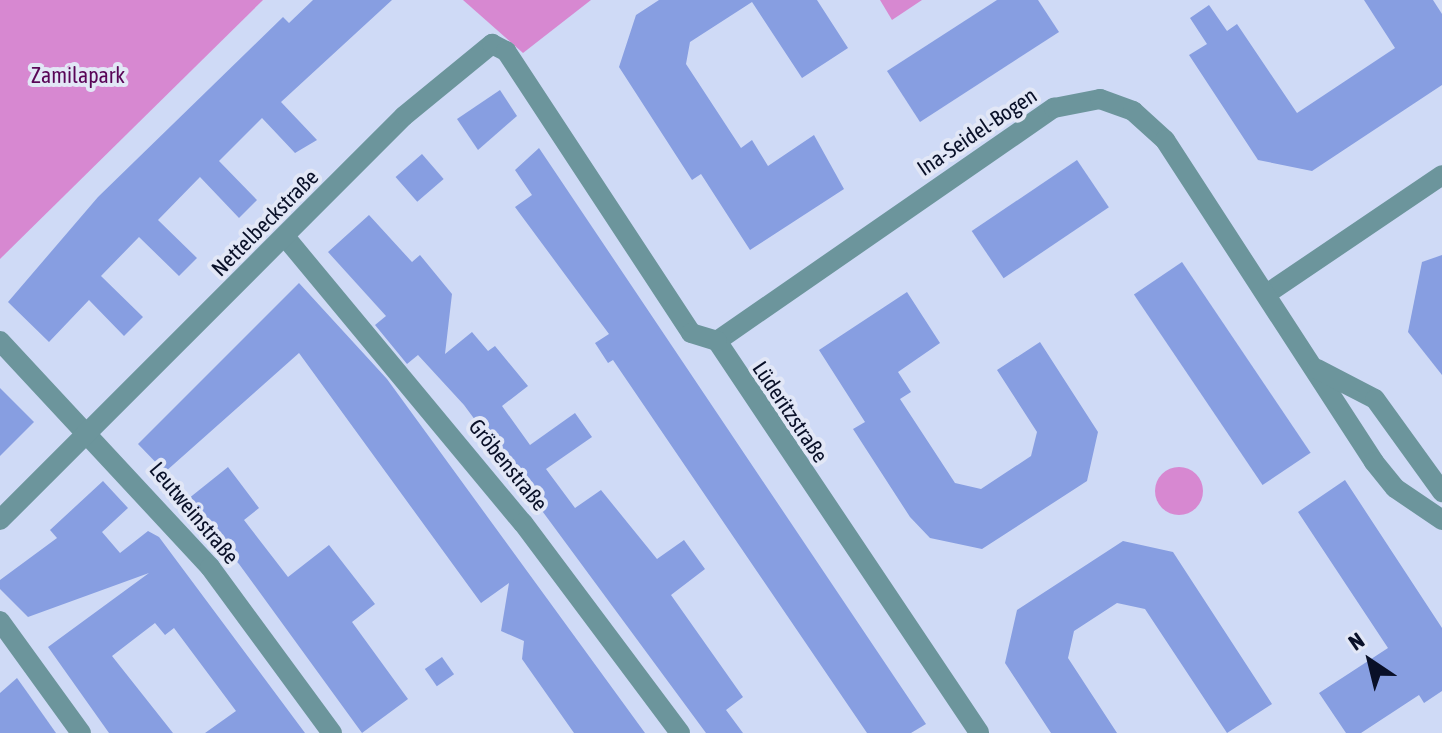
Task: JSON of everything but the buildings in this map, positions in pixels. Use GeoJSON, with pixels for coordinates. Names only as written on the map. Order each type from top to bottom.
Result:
{"type":"FeatureCollection","features":[{"type":"Feature","properties":{"kind":"street","name":"Nettelbeckstraße"},"geometry":{"type":"LineString","coordinates":[[0,520],[286,238],[404,116],[492,44],[506,51],[555,130]]}},
{"type":"Feature","properties":{"kind":"street","name":"Ina-Seidel-Bogen"},"geometry":{"type":"LineString","coordinates":[[717,341],[1054,108],[1085,99],[1118,104],[1150,123],[1268,293],[1395,488],[1442,520]]}},
{"type":"Feature","properties":{"kind":"street","name":"Lüderitzstraße"},"geometry":{"type":"LineString","coordinates":[[555,130],[691,333],[717,341],[979,733]]}},
{"type":"Feature","properties":{"kind":"street"},"geometry":{"type":"LineString","coordinates":[[1268,293],[1442,175]]}},
{"type":"Feature","properties":{"kind":"street","name":"Gröbenstraße"},"geometry":{"type":"LineString","coordinates":[[286,238],[523,523],[680,733]]}},
{"type":"Feature","properties":{"kind":"street","name":"Leutweinstraße"},"geometry":{"type":"LineString","coordinates":[[0,341],[91,431],[210,567],[332,733]]}},
{"type":"Feature","properties":{"kind":"street","name":"Ina-Seidel-Bogen"},"geometry":{"type":"LineString","coordinates":[[1317,369],[1375,399],[1442,492]]}},
{"type":"Feature","properties":{"kind":"street"},"geometry":{"type":"LineString","coordinates":[[0,621],[81,733]]}},
{"type":"Feature","properties":{"kind":"green space","name":"Zamilapark"},"geometry":{"type":"Polygon","coordinates":[[[0,0],[263,0],[0,259],[0,0]]]}},
{"type":"Feature","properties":{"kind":"green space"},"geometry":{"type":"Polygon","coordinates":[[[463,0],[591,0],[523,53],[463,0]]]}},
{"type":"Feature","properties":{"kind":"green space"},"geometry":{"type":"Polygon","coordinates":[[[880,0],[922,0],[892,20],[880,0]]]}},
{"type":"Feature","properties":{"kind":"green space"},"geometry":{"type":"Polygon","coordinates":[[[1179,467],[1196,474],[1203,491],[1196,508],[1179,515],[1162,508],[1155,491],[1162,474],[1179,467]]]}}]}
